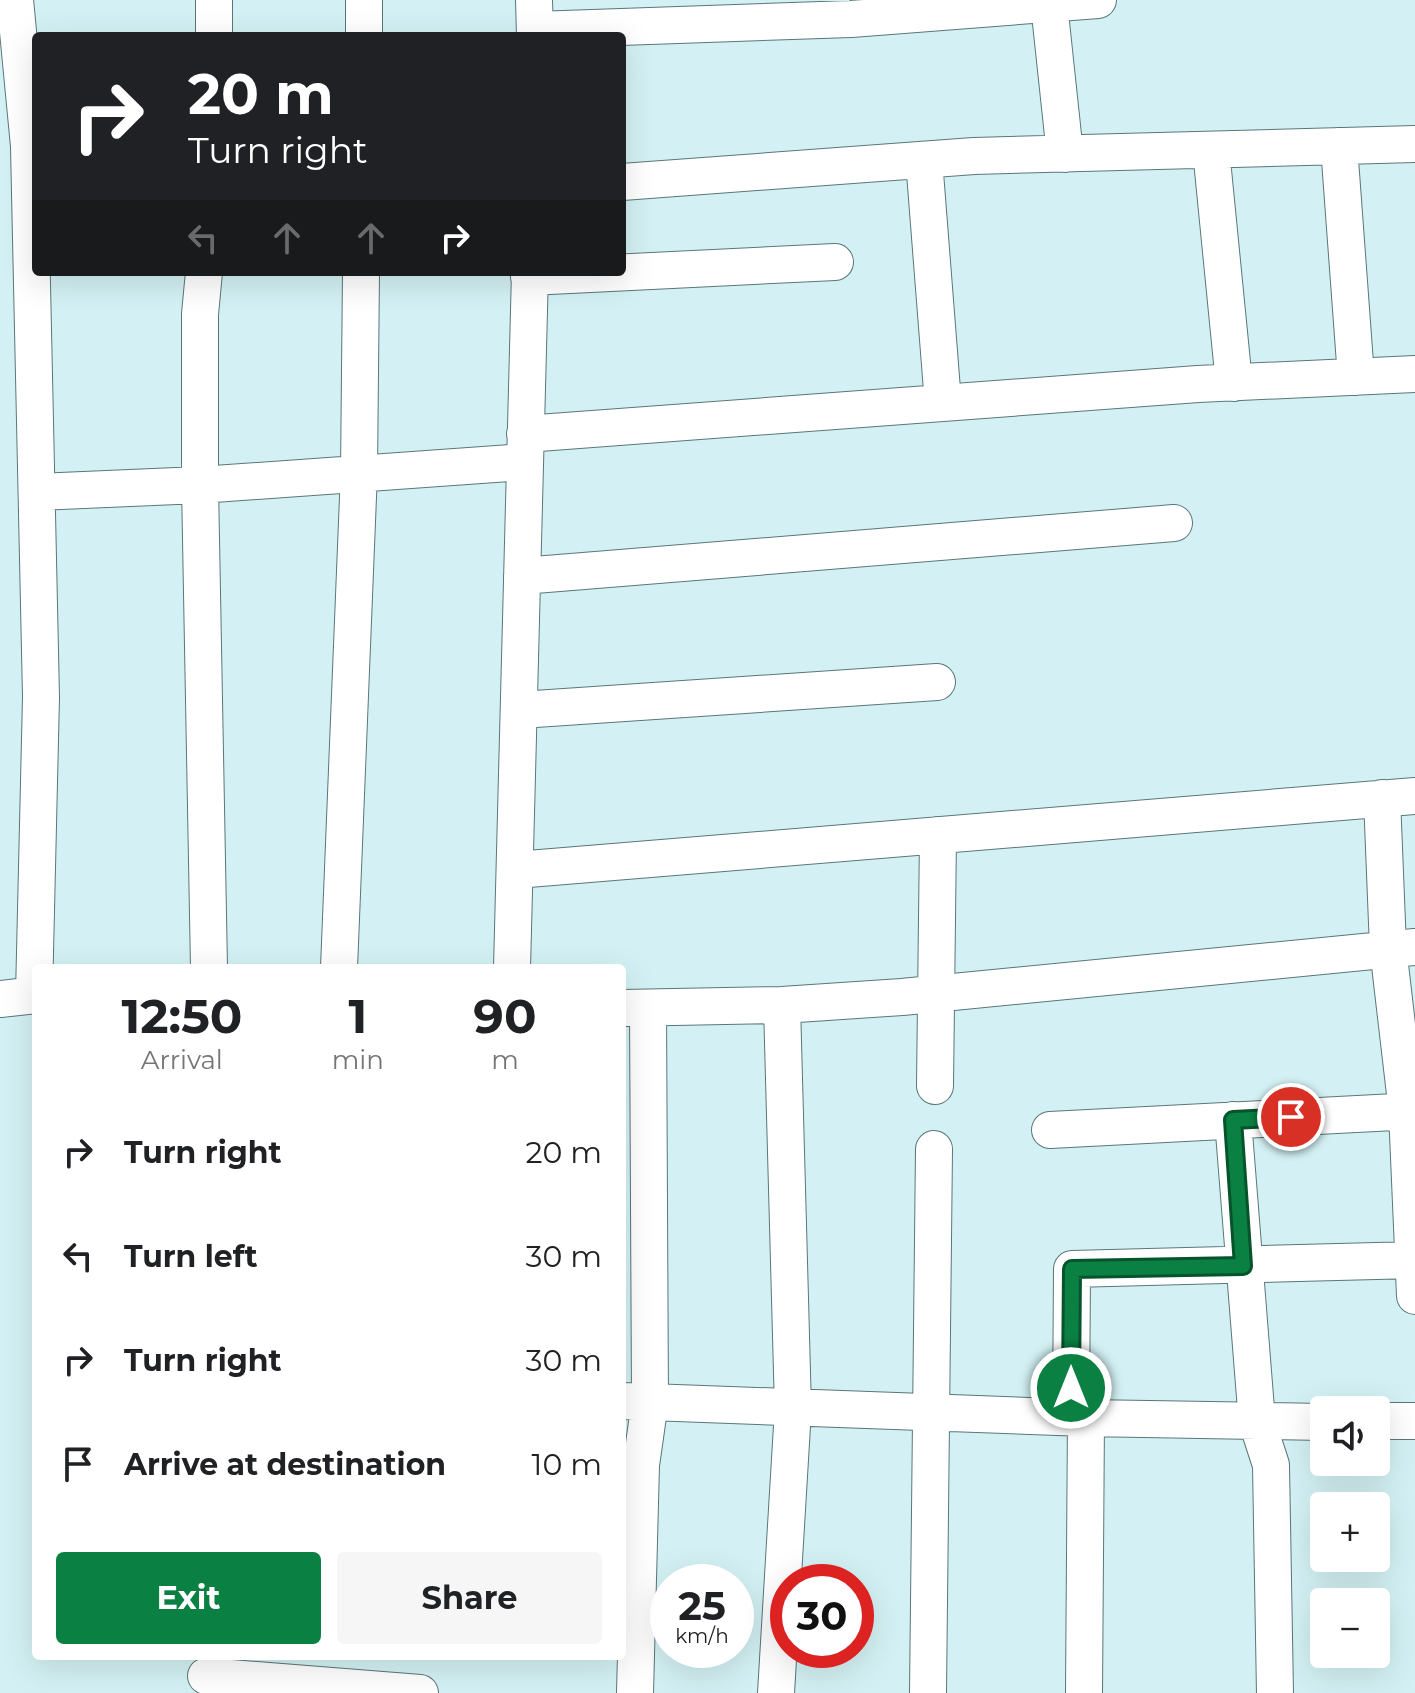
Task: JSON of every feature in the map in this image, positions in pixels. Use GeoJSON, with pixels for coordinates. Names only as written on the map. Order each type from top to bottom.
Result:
{"type":"FeatureCollection","features":[{"type":"Feature","properties":{"kind":"street"},"geometry":{"type":"LineString","coordinates":[[15,0],[29,146],[32,276]]}},
{"type":"Feature","properties":{"kind":"street"},"geometry":{"type":"LineString","coordinates":[[214,0],[214,32]]}},
{"type":"Feature","properties":{"kind":"street"},"geometry":{"type":"LineString","coordinates":[[364,0],[364,32]]}},
{"type":"Feature","properties":{"kind":"street"},"geometry":{"type":"LineString","coordinates":[[535,22],[710,12],[1049,4],[1098,0]]}},
{"type":"Feature","properties":{"kind":"street"},"geometry":{"type":"LineString","coordinates":[[1049,4],[1065,154]]}},
{"type":"Feature","properties":{"kind":"street"},"geometry":{"type":"LineString","coordinates":[[626,182],[924,160],[1415,144]]}},
{"type":"Feature","properties":{"kind":"street"},"geometry":{"type":"LineString","coordinates":[[1339,146],[1356,377]]}},
{"type":"Feature","properties":{"kind":"street"},"geometry":{"type":"LineString","coordinates":[[1211,150],[1234,383]]}},
{"type":"Feature","properties":{"kind":"street"},"geometry":{"type":"LineString","coordinates":[[924,160],[943,403]]}},
{"type":"Feature","properties":{"kind":"street"},"geometry":{"type":"LineString","coordinates":[[626,271],[835,262]]}},
{"type":"Feature","properties":{"kind":"street"},"geometry":{"type":"LineString","coordinates":[[23,996],[41,697],[32,276]]}},
{"type":"Feature","properties":{"kind":"street"},"geometry":{"type":"LineString","coordinates":[[204,276],[200,314],[200,485],[209,964]]}},
{"type":"Feature","properties":{"kind":"street"},"geometry":{"type":"LineString","coordinates":[[339,964],[359,472],[361,276]]}},
{"type":"Feature","properties":{"kind":"street"},"geometry":{"type":"LineString","coordinates":[[512,964],[530,276]]}},
{"type":"Feature","properties":{"kind":"street"},"geometry":{"type":"LineString","coordinates":[[37,492],[200,485],[359,472],[525,448],[943,403],[1415,374]]}},
{"type":"Feature","properties":{"kind":"street"},"geometry":{"type":"LineString","coordinates":[[522,576],[1174,523]]}},
{"type":"Feature","properties":{"kind":"street"},"geometry":{"type":"LineString","coordinates":[[520,710],[937,682]]}},
{"type":"Feature","properties":{"kind":"street"},"geometry":{"type":"LineString","coordinates":[[516,870],[1399,797],[1415,1296]]}},
{"type":"Feature","properties":{"kind":"street"},"geometry":{"type":"LineString","coordinates":[[935,1086],[938,835]]}},
{"type":"Feature","properties":{"kind":"street"},"geometry":{"type":"LineString","coordinates":[[635,1693],[631,1541],[641,1465],[636,1402],[635,1008],[782,1005],[935,994],[1402,948]]}},
{"type":"Feature","properties":{"kind":"street"},"geometry":{"type":"LineString","coordinates":[[776,1693],[793,1409],[782,1005]]}},
{"type":"Feature","properties":{"kind":"street"},"geometry":{"type":"LineString","coordinates":[[1050,1130],[1411,1111]]}},
{"type":"Feature","properties":{"kind":"street"},"geometry":{"type":"LineString","coordinates":[[1233,1120],[1257,1422],[1271,1465],[1275,1693]]}},
{"type":"Feature","properties":{"kind":"street"},"geometry":{"type":"LineString","coordinates":[[928,1693],[934,1149]]}},
{"type":"Feature","properties":{"kind":"street"},"geometry":{"type":"LineString","coordinates":[[1084,1693],[1072,1269],[1414,1260]]}},
{"type":"Feature","properties":{"kind":"street"},"geometry":{"type":"LineString","coordinates":[[636,1402],[1310,1422]]}},
{"type":"Feature","properties":{"kind":"street"},"geometry":{"type":"LineString","coordinates":[[1390,1421],[1415,1421]]}},
{"type":"Feature","properties":{"kind":"street"},"geometry":{"type":"LineString","coordinates":[[205,1675],[420,1693]]}},
{"type":"Feature","properties":{"kind":"route"},"geometry":{"type":"LineString","coordinates":[[1071,1388],[1072,1269],[1243,1266],[1233,1120],[1291,1117]]}}]}
